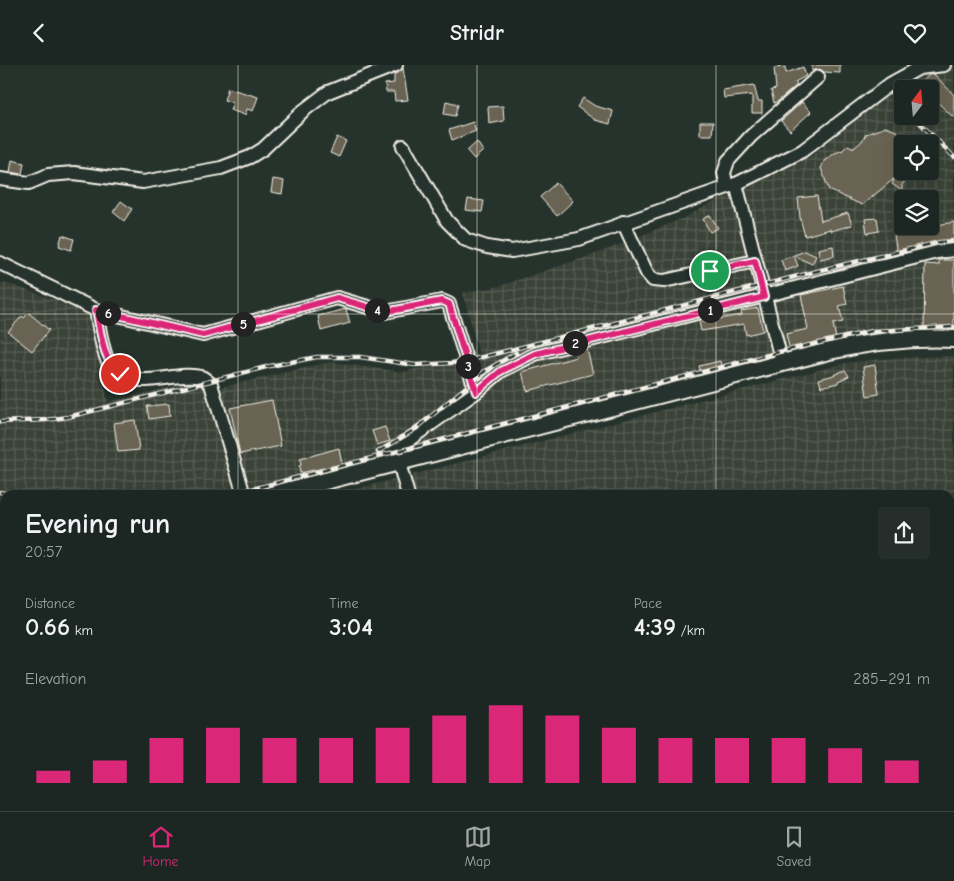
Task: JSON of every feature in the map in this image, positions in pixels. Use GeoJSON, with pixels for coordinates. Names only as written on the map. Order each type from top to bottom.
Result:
{"type":"FeatureCollection","features":[{"type":"Feature","properties":{"kind":"main road"},"geometry":{"type":"LineString","coordinates":[[291,490],[858,345],[933,338],[954,339]]}},
{"type":"Feature","properties":{"kind":"street"},"geometry":{"type":"LineString","coordinates":[[0,179],[29,183],[48,175],[74,173],[143,181],[221,168],[250,157],[263,149],[303,111],[328,93],[396,65]]}},
{"type":"Feature","properties":{"kind":"street"},"geometry":{"type":"LineString","coordinates":[[403,146],[447,221],[466,240],[487,247],[512,251],[579,239],[622,222],[731,186],[802,151],[890,84],[919,68],[944,65]]}},
{"type":"Feature","properties":{"kind":"street"},"geometry":{"type":"LineString","coordinates":[[782,363],[755,261],[731,186],[724,173],[728,161],[750,136],[818,77]]}},
{"type":"Feature","properties":{"kind":"street"},"geometry":{"type":"LineString","coordinates":[[622,222],[647,273],[653,280],[664,281],[755,261]]}},
{"type":"Feature","properties":{"kind":"street"},"geometry":{"type":"LineString","coordinates":[[377,468],[390,453],[476,392],[501,371],[535,354],[954,249]]}},
{"type":"Feature","properties":{"kind":"street"},"geometry":{"type":"LineString","coordinates":[[0,263],[96,310],[203,335],[337,298],[385,312],[442,301],[449,304],[476,392]]}},
{"type":"Feature","properties":{"kind":"street"},"geometry":{"type":"LineString","coordinates":[[96,310],[106,357],[112,367],[120,374],[138,380],[203,377],[211,384],[243,490]]}},
{"type":"Feature","properties":{"kind":"street"},"geometry":{"type":"LineString","coordinates":[[399,463],[407,490]]}},
{"type":"Feature","properties":{"kind":"shaded area"},"geometry":{"type":"Polygon","coordinates":[[[954,66],[954,325],[926,325],[875,331],[822,343],[550,408],[241,490],[0,490],[0,283],[5,283],[89,311],[108,402],[201,380],[218,388],[330,362],[403,372],[479,354],[463,293],[500,286],[604,251],[686,217],[744,186],[815,153],[857,118],[894,91],[894,125],[939,125],[939,80],[910,80],[921,72],[954,66]]]}},
{"type":"Feature","properties":{"kind":"shaded area"},"geometry":{"type":"Polygon","coordinates":[[[954,356],[954,490],[352,490],[846,363],[891,358],[954,356]]]}},
{"type":"Feature","properties":{"kind":"building"},"geometry":{"type":"Polygon","coordinates":[[[812,65],[840,65],[840,73],[824,72],[820,69],[812,71],[812,65]]]}},
{"type":"Feature","properties":{"kind":"building"},"geometry":{"type":"Polygon","coordinates":[[[785,67],[786,73],[803,67],[806,76],[795,82],[797,85],[774,103],[771,90],[776,89],[774,68],[785,67]]]}},
{"type":"Feature","properties":{"kind":"building"},"geometry":{"type":"Polygon","coordinates":[[[403,68],[408,100],[395,101],[394,92],[386,92],[385,84],[394,83],[394,75],[403,68]]]}},
{"type":"Feature","properties":{"kind":"building"},"geometry":{"type":"Polygon","coordinates":[[[934,74],[954,95],[954,118],[939,104],[939,80],[923,80],[929,75],[934,74]]]}},
{"type":"Feature","properties":{"kind":"building"},"geometry":{"type":"Polygon","coordinates":[[[754,85],[758,101],[762,101],[762,113],[752,113],[752,95],[724,98],[723,90],[754,85]]]}},
{"type":"Feature","properties":{"kind":"building"},"geometry":{"type":"Polygon","coordinates":[[[228,88],[258,97],[253,111],[247,109],[245,115],[230,110],[233,103],[224,100],[228,88]]]}},
{"type":"Feature","properties":{"kind":"building"},"geometry":{"type":"Polygon","coordinates":[[[583,98],[595,106],[613,111],[610,124],[595,120],[577,107],[583,98]]]}},
{"type":"Feature","properties":{"kind":"building"},"geometry":{"type":"Polygon","coordinates":[[[446,101],[458,104],[455,116],[444,114],[446,101]]]}},
{"type":"Feature","properties":{"kind":"building"},"geometry":{"type":"Polygon","coordinates":[[[802,102],[811,112],[790,131],[781,121],[802,102]]]}},
{"type":"Feature","properties":{"kind":"building"},"geometry":{"type":"Polygon","coordinates":[[[503,106],[504,121],[489,124],[488,107],[503,106]]]}},
{"type":"Feature","properties":{"kind":"building"},"geometry":{"type":"Polygon","coordinates":[[[473,122],[476,131],[452,140],[449,130],[473,122]]]}},
{"type":"Feature","properties":{"kind":"building"},"geometry":{"type":"Polygon","coordinates":[[[700,122],[713,122],[712,135],[700,135],[700,122]]]}},
{"type":"Feature","properties":{"kind":"building"},"geometry":{"type":"Polygon","coordinates":[[[886,127],[896,131],[899,135],[894,135],[894,179],[862,205],[829,190],[821,168],[824,161],[848,145],[854,148],[862,141],[866,134],[886,127]]]}},
{"type":"Feature","properties":{"kind":"building"},"geometry":{"type":"Polygon","coordinates":[[[337,137],[346,141],[339,157],[330,153],[337,137]]]}},
{"type":"Feature","properties":{"kind":"building"},"geometry":{"type":"Polygon","coordinates":[[[477,142],[483,151],[474,159],[467,151],[477,142]]]}},
{"type":"Feature","properties":{"kind":"building"},"geometry":{"type":"Polygon","coordinates":[[[12,160],[24,163],[22,174],[10,172],[12,160]]]}},
{"type":"Feature","properties":{"kind":"building"},"geometry":{"type":"Polygon","coordinates":[[[273,179],[284,181],[282,194],[271,192],[273,179]]]}},
{"type":"Feature","properties":{"kind":"building"},"geometry":{"type":"Polygon","coordinates":[[[894,180],[905,181],[902,185],[902,190],[892,184],[894,180]]]}},
{"type":"Feature","properties":{"kind":"building"},"geometry":{"type":"Polygon","coordinates":[[[556,183],[573,201],[557,216],[540,197],[556,183]]]}},
{"type":"Feature","properties":{"kind":"building"},"geometry":{"type":"Polygon","coordinates":[[[817,196],[821,221],[848,213],[852,225],[805,236],[800,218],[798,198],[817,196]]]}},
{"type":"Feature","properties":{"kind":"building"},"geometry":{"type":"Polygon","coordinates":[[[468,199],[484,201],[482,212],[466,210],[468,199]]]}},
{"type":"Feature","properties":{"kind":"building"},"geometry":{"type":"Polygon","coordinates":[[[121,201],[132,209],[124,221],[113,212],[121,201]]]}},
{"type":"Feature","properties":{"kind":"building"},"geometry":{"type":"Polygon","coordinates":[[[710,215],[718,228],[710,232],[703,219],[710,215]]]}},
{"type":"Feature","properties":{"kind":"building"},"geometry":{"type":"Polygon","coordinates":[[[877,218],[879,231],[867,233],[865,219],[877,218]]]}},
{"type":"Feature","properties":{"kind":"building"},"geometry":{"type":"Polygon","coordinates":[[[954,222],[954,241],[897,252],[894,236],[939,235],[939,225],[954,222]]]}},
{"type":"Feature","properties":{"kind":"building"},"geometry":{"type":"Polygon","coordinates":[[[62,235],[74,239],[71,250],[59,246],[62,235]]]}},
{"type":"Feature","properties":{"kind":"building"},"geometry":{"type":"Polygon","coordinates":[[[833,246],[834,256],[820,259],[818,249],[833,246]]]}},
{"type":"Feature","properties":{"kind":"building"},"geometry":{"type":"Polygon","coordinates":[[[805,251],[816,256],[812,264],[794,256],[798,266],[785,271],[781,260],[805,251]]]}},
{"type":"Feature","properties":{"kind":"building"},"geometry":{"type":"Polygon","coordinates":[[[939,260],[954,260],[954,329],[924,329],[925,264],[939,265],[939,260]]]}},
{"type":"Feature","properties":{"kind":"building"},"geometry":{"type":"Polygon","coordinates":[[[843,286],[847,304],[839,306],[843,322],[833,324],[836,339],[790,351],[786,334],[808,329],[801,295],[843,286]]]}},
{"type":"Feature","properties":{"kind":"building"},"geometry":{"type":"Polygon","coordinates":[[[758,308],[763,331],[746,335],[744,324],[701,331],[699,322],[742,315],[741,311],[758,308]]]}},
{"type":"Feature","properties":{"kind":"building"},"geometry":{"type":"Polygon","coordinates":[[[346,309],[350,323],[321,331],[318,316],[346,309]]]}},
{"type":"Feature","properties":{"kind":"building"},"geometry":{"type":"Polygon","coordinates":[[[29,313],[49,330],[32,351],[8,332],[22,316],[24,318],[29,313]]]}},
{"type":"Feature","properties":{"kind":"building"},"geometry":{"type":"Polygon","coordinates":[[[587,349],[593,374],[527,391],[522,372],[576,357],[575,352],[587,349]]]}},
{"type":"Feature","properties":{"kind":"building"},"geometry":{"type":"Polygon","coordinates":[[[720,361],[722,368],[701,374],[699,366],[720,361]]]}},
{"type":"Feature","properties":{"kind":"building"},"geometry":{"type":"Polygon","coordinates":[[[875,365],[879,394],[867,396],[863,367],[875,365]]]}},
{"type":"Feature","properties":{"kind":"building"},"geometry":{"type":"Polygon","coordinates":[[[845,370],[849,376],[838,381],[838,383],[821,387],[819,379],[845,370]]]}},
{"type":"Feature","properties":{"kind":"building"},"geometry":{"type":"Polygon","coordinates":[[[272,400],[281,446],[240,454],[230,408],[272,400]]]}},
{"type":"Feature","properties":{"kind":"building"},"geometry":{"type":"Polygon","coordinates":[[[169,404],[170,416],[149,419],[147,406],[169,404]]]}},
{"type":"Feature","properties":{"kind":"building"},"geometry":{"type":"Polygon","coordinates":[[[135,420],[139,450],[118,452],[114,423],[135,420]]]}},
{"type":"Feature","properties":{"kind":"building"},"geometry":{"type":"Polygon","coordinates":[[[385,427],[390,441],[377,445],[372,431],[385,427]]]}},
{"type":"Feature","properties":{"kind":"building"},"geometry":{"type":"Polygon","coordinates":[[[339,448],[342,464],[300,473],[300,459],[339,448]]]}},
{"type":"Feature","properties":{"kind":"railway"},"geometry":{"type":"LineString","coordinates":[[922,125],[954,157]]}},
{"type":"Feature","properties":{"kind":"railway"},"geometry":{"type":"LineString","coordinates":[[0,422],[68,417],[270,366],[317,357],[360,357],[415,365],[471,360],[821,270],[940,242],[954,241]]}},
{"type":"Feature","properties":{"kind":"railway"},"geometry":{"type":"LineString","coordinates":[[248,490],[779,352],[872,331],[954,327]]}},
{"type":"Feature","properties":{"kind":"railway"},"geometry":{"type":"LineString","coordinates":[[378,452],[417,428],[485,371],[516,353]]}},
{"type":"Feature","properties":{"kind":"route"},"geometry":{"type":"LineString","coordinates":[[120,374],[112,367],[106,357],[96,310],[203,335],[337,298],[385,312],[442,301],[449,304],[476,392],[501,371],[535,354],[764,297],[755,261],[710,271]]}}]}
